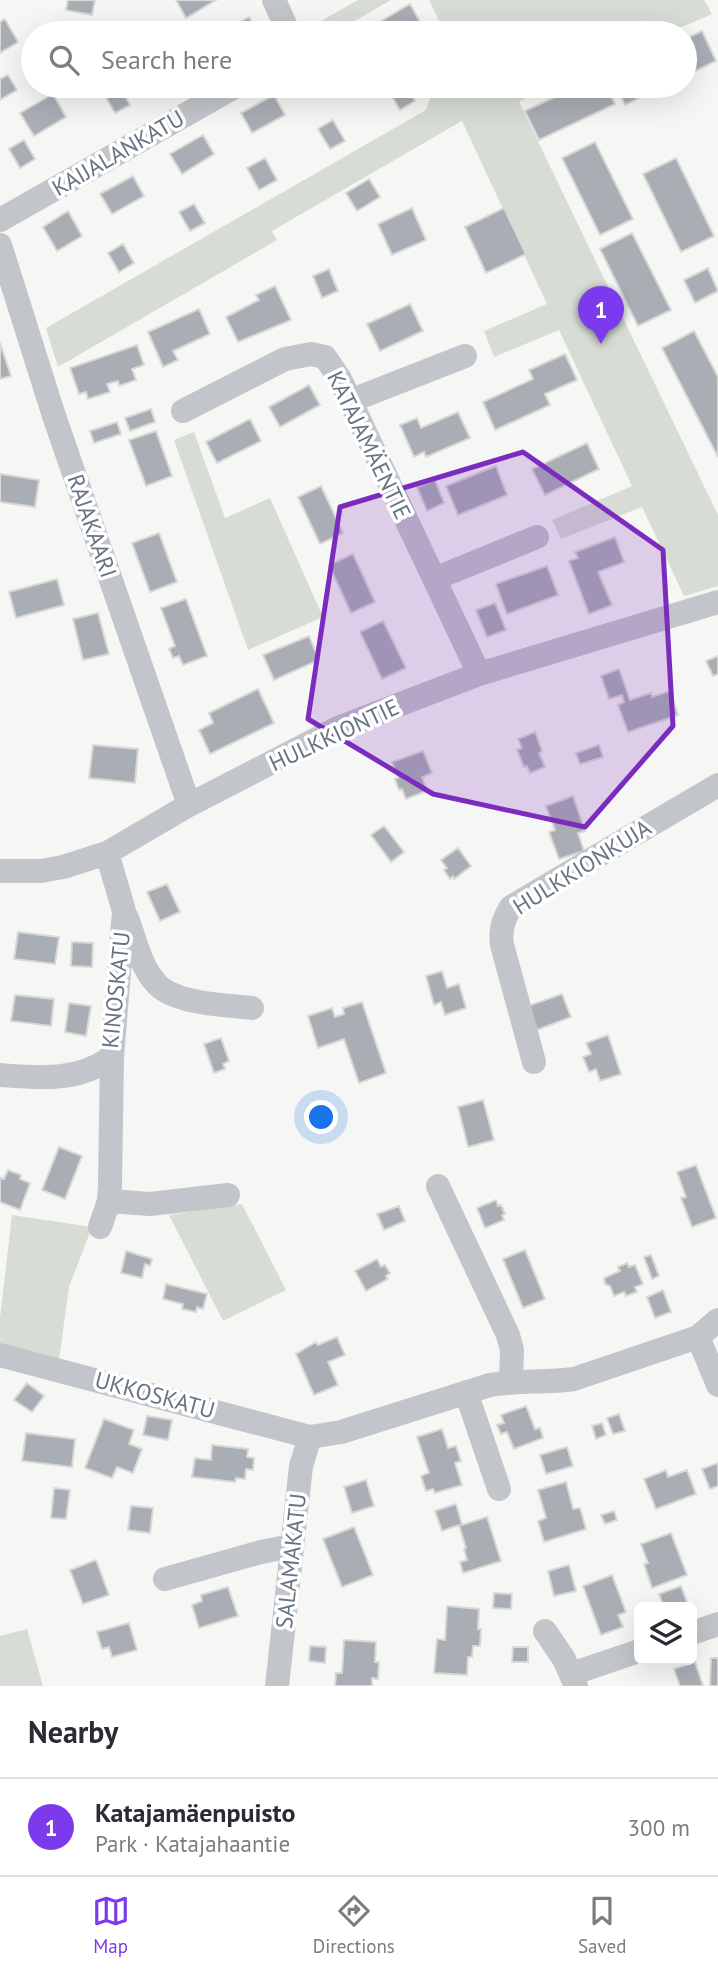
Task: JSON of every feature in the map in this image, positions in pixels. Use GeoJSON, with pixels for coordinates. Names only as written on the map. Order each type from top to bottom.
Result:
{"type":"FeatureCollection","features":[{"type":"Feature","properties":{"kind":"street"},"geometry":{"type":"LineString","coordinates":[[274,0],[284,21]]}},
{"type":"Feature","properties":{"kind":"street","name":"KAIJALANKATU"},"geometry":{"type":"LineString","coordinates":[[0,220],[215,98]]}},
{"type":"Feature","properties":{"kind":"street","name":"RAJAKAARI"},"geometry":{"type":"LineString","coordinates":[[0,245],[59,429],[189,805]]}},
{"type":"Feature","properties":{"kind":"street","name":"KATAJAMÄENTIE"},"geometry":{"type":"LineString","coordinates":[[183,411],[285,359],[312,354],[326,357],[350,401],[479,674]]}},
{"type":"Feature","properties":{"kind":"street"},"geometry":{"type":"LineString","coordinates":[[350,401],[465,356]]}},
{"type":"Feature","properties":{"kind":"street"},"geometry":{"type":"LineString","coordinates":[[434,579],[537,537]]}},
{"type":"Feature","properties":{"kind":"street","name":"HULKKIONTIE"},"geometry":{"type":"LineString","coordinates":[[0,871],[41,872],[107,853],[189,805],[338,727],[479,674],[718,602]]}},
{"type":"Feature","properties":{"kind":"street","name":"HULKKIONKUJA"},"geometry":{"type":"LineString","coordinates":[[534,1062],[502,945],[500,931],[511,907],[718,785]]}},
{"type":"Feature","properties":{"kind":"street","name":"KINOSKATU"},"geometry":{"type":"LineString","coordinates":[[0,1075],[49,1077],[81,1074],[112,1057],[124,911],[107,853]]}},
{"type":"Feature","properties":{"kind":"street"},"geometry":{"type":"LineString","coordinates":[[124,911],[146,969],[156,985],[172,995],[193,1000],[253,1008]]}},
{"type":"Feature","properties":{"kind":"street"},"geometry":{"type":"LineString","coordinates":[[100,1227],[109,1200],[112,1057]]}},
{"type":"Feature","properties":{"kind":"street"},"geometry":{"type":"LineString","coordinates":[[438,1186],[508,1335],[512,1350],[511,1381]]}},
{"type":"Feature","properties":{"kind":"street"},"geometry":{"type":"LineString","coordinates":[[109,1200],[150,1204],[228,1195]]}},
{"type":"Feature","properties":{"kind":"street"},"geometry":{"type":"LineString","coordinates":[[310,1437],[341,1432],[466,1392],[511,1381],[554,1382],[574,1379],[698,1337],[718,1320]]}},
{"type":"Feature","properties":{"kind":"street"},"geometry":{"type":"LineString","coordinates":[[698,1337],[718,1385]]}},
{"type":"Feature","properties":{"kind":"street","name":"UKKOSKATU"},"geometry":{"type":"LineString","coordinates":[[0,1355],[310,1437]]}},
{"type":"Feature","properties":{"kind":"street"},"geometry":{"type":"LineString","coordinates":[[466,1392],[499,1489]]}},
{"type":"Feature","properties":{"kind":"street","name":"SALAMAKATU"},"geometry":{"type":"LineString","coordinates":[[277,1686],[301,1466],[310,1437]]}},
{"type":"Feature","properties":{"kind":"street"},"geometry":{"type":"LineString","coordinates":[[165,1579],[291,1546]]}},
{"type":"Feature","properties":{"kind":"street"},"geometry":{"type":"LineString","coordinates":[[697,1631],[718,1624]]}},
{"type":"Feature","properties":{"kind":"street"},"geometry":{"type":"LineString","coordinates":[[545,1631],[574,1680],[634,1653]]}},
{"type":"Feature","properties":{"kind":"highlighted area"},"geometry":{"type":"Polygon","coordinates":[[[523,452],[663,550],[673,726],[585,827],[433,794],[308,719],[340,507],[523,452]]]}},
{"type":"Feature","properties":{"kind":"shaded area"},"geometry":{"type":"Polygon","coordinates":[[[358,0],[391,0],[354,21],[321,21],[358,0]]]}},
{"type":"Feature","properties":{"kind":"shaded area"},"geometry":{"type":"Polygon","coordinates":[[[429,0],[704,0],[712,14],[696,21],[439,21],[429,0]]]}},
{"type":"Feature","properties":{"kind":"shaded area"},"geometry":{"type":"Polygon","coordinates":[[[430,98],[526,98],[519,102],[718,515],[718,586],[684,596],[642,507],[561,539],[552,520],[632,486],[559,330],[494,357],[484,331],[547,304],[462,121],[272,231],[277,240],[58,367],[46,328],[426,110],[430,98]]]}},
{"type":"Feature","properties":{"kind":"shaded area"},"geometry":{"type":"Polygon","coordinates":[[[194,432],[225,518],[270,498],[323,617],[248,650],[174,440],[194,432]]]}},
{"type":"Feature","properties":{"kind":"shaded area"},"geometry":{"type":"Polygon","coordinates":[[[242,1204],[286,1290],[223,1321],[169,1215],[242,1204]]]}},
{"type":"Feature","properties":{"kind":"shaded area"},"geometry":{"type":"Polygon","coordinates":[[[12,1215],[92,1227],[69,1287],[59,1360],[0,1343],[0,1318],[12,1215]]]}},
{"type":"Feature","properties":{"kind":"shaded area"},"geometry":{"type":"Polygon","coordinates":[[[27,1629],[43,1686],[0,1686],[0,1636],[27,1629]]]}},
{"type":"Feature","properties":{"kind":"building"},"geometry":{"type":"Polygon","coordinates":[[[68,0],[95,0],[92,15],[66,10],[68,0]]]}},
{"type":"Feature","properties":{"kind":"building"},"geometry":{"type":"Polygon","coordinates":[[[176,0],[216,0],[186,18],[176,0]]]}},
{"type":"Feature","properties":{"kind":"building"},"geometry":{"type":"Polygon","coordinates":[[[410,4],[420,21],[381,21],[410,4]]]}},
{"type":"Feature","properties":{"kind":"building"},"geometry":{"type":"Polygon","coordinates":[[[5,19],[18,42],[0,53],[0,22],[5,19]]]}},
{"type":"Feature","properties":{"kind":"building"},"geometry":{"type":"Polygon","coordinates":[[[702,31],[716,61],[697,70],[697,33],[702,31]]]}},
{"type":"Feature","properties":{"kind":"building"},"geometry":{"type":"Polygon","coordinates":[[[8,75],[17,90],[0,100],[0,79],[8,75]]]}},
{"type":"Feature","properties":{"kind":"building"},"geometry":{"type":"Polygon","coordinates":[[[46,98],[55,98],[66,117],[34,136],[20,113],[46,98]]]}},
{"type":"Feature","properties":{"kind":"building"},"geometry":{"type":"Polygon","coordinates":[[[106,98],[126,98],[130,105],[115,113],[106,98]]]}},
{"type":"Feature","properties":{"kind":"building"},"geometry":{"type":"Polygon","coordinates":[[[268,98],[276,98],[285,115],[252,133],[241,113],[268,98]]]}},
{"type":"Feature","properties":{"kind":"building"},"geometry":{"type":"Polygon","coordinates":[[[393,98],[413,98],[415,101],[400,110],[393,98]]]}},
{"type":"Feature","properties":{"kind":"building"},"geometry":{"type":"Polygon","coordinates":[[[553,98],[612,98],[615,104],[539,140],[525,111],[553,98]]]}},
{"type":"Feature","properties":{"kind":"building"},"geometry":{"type":"Polygon","coordinates":[[[622,98],[639,98],[625,105],[622,98]]]}},
{"type":"Feature","properties":{"kind":"building"},"geometry":{"type":"Polygon","coordinates":[[[333,120],[345,141],[330,149],[318,129],[333,120]]]}},
{"type":"Feature","properties":{"kind":"building"},"geometry":{"type":"Polygon","coordinates":[[[203,135],[214,154],[182,174],[170,154],[203,135]]]}},
{"type":"Feature","properties":{"kind":"building"},"geometry":{"type":"Polygon","coordinates":[[[24,140],[35,159],[20,168],[9,149],[24,140]]]}},
{"type":"Feature","properties":{"kind":"building"},"geometry":{"type":"Polygon","coordinates":[[[595,142],[633,219],[600,235],[562,158],[595,142]]]}},
{"type":"Feature","properties":{"kind":"building"},"geometry":{"type":"Polygon","coordinates":[[[265,158],[277,180],[259,190],[247,168],[265,158]]]}},
{"type":"Feature","properties":{"kind":"building"},"geometry":{"type":"Polygon","coordinates":[[[676,158],[714,236],[681,252],[643,174],[676,158]]]}},
{"type":"Feature","properties":{"kind":"building"},"geometry":{"type":"Polygon","coordinates":[[[133,176],[144,196],[112,214],[100,194],[133,176]]]}},
{"type":"Feature","properties":{"kind":"building"},"geometry":{"type":"Polygon","coordinates":[[[369,179],[380,197],[357,211],[346,193],[369,179]]]}},
{"type":"Feature","properties":{"kind":"building"},"geometry":{"type":"Polygon","coordinates":[[[194,204],[205,223],[190,231],[179,212],[194,204]]]}},
{"type":"Feature","properties":{"kind":"building"},"geometry":{"type":"Polygon","coordinates":[[[412,208],[426,240],[392,255],[378,224],[412,208]]]}},
{"type":"Feature","properties":{"kind":"building"},"geometry":{"type":"Polygon","coordinates":[[[504,208],[526,254],[486,273],[465,227],[504,208]]]}},
{"type":"Feature","properties":{"kind":"building"},"geometry":{"type":"Polygon","coordinates":[[[68,211],[82,236],[57,251],[43,227],[68,211]]]}},
{"type":"Feature","properties":{"kind":"building"},"geometry":{"type":"Polygon","coordinates":[[[632,233],[671,310],[638,326],[600,249],[632,233]]]}},
{"type":"Feature","properties":{"kind":"building"},"geometry":{"type":"Polygon","coordinates":[[[123,244],[134,263],[119,272],[108,253],[123,244]]]}},
{"type":"Feature","properties":{"kind":"building"},"geometry":{"type":"Polygon","coordinates":[[[708,268],[718,291],[695,303],[684,280],[708,268]]]}},
{"type":"Feature","properties":{"kind":"building"},"geometry":{"type":"Polygon","coordinates":[[[329,269],[338,291],[322,298],[313,276],[329,269]]]}},
{"type":"Feature","properties":{"kind":"building"},"geometry":{"type":"Polygon","coordinates":[[[275,286],[291,320],[238,342],[226,317],[259,300],[256,295],[275,286]]]}},
{"type":"Feature","properties":{"kind":"building"},"geometry":{"type":"Polygon","coordinates":[[[410,304],[423,331],[380,351],[367,324],[410,304]]]}},
{"type":"Feature","properties":{"kind":"building"},"geometry":{"type":"Polygon","coordinates":[[[199,309],[210,334],[173,351],[178,360],[163,367],[148,332],[199,309]]]}},
{"type":"Feature","properties":{"kind":"building"},"geometry":{"type":"Polygon","coordinates":[[[694,331],[718,377],[718,457],[662,348],[694,331]]]}},
{"type":"Feature","properties":{"kind":"building"},"geometry":{"type":"Polygon","coordinates":[[[0,343],[11,376],[0,379],[0,343]]]}},
{"type":"Feature","properties":{"kind":"building"},"geometry":{"type":"Polygon","coordinates":[[[137,345],[144,365],[132,369],[136,380],[119,386],[118,381],[107,384],[110,392],[88,399],[86,392],[79,394],[70,368],[137,345]]]}},
{"type":"Feature","properties":{"kind":"building"},"geometry":{"type":"Polygon","coordinates":[[[565,354],[577,380],[545,394],[550,405],[495,430],[483,402],[533,379],[529,370],[565,354]]]}},
{"type":"Feature","properties":{"kind":"building"},"geometry":{"type":"Polygon","coordinates":[[[309,385],[320,405],[280,427],[269,407],[309,385]]]}},
{"type":"Feature","properties":{"kind":"building"},"geometry":{"type":"Polygon","coordinates":[[[151,409],[155,422],[130,431],[125,418],[151,409]]]}},
{"type":"Feature","properties":{"kind":"building"},"geometry":{"type":"Polygon","coordinates":[[[458,412],[470,438],[426,457],[424,452],[414,457],[400,425],[417,418],[421,428],[458,412]]]}},
{"type":"Feature","properties":{"kind":"building"},"geometry":{"type":"Polygon","coordinates":[[[250,419],[261,441],[217,463],[206,442],[250,419]]]}},
{"type":"Feature","properties":{"kind":"building"},"geometry":{"type":"Polygon","coordinates":[[[117,422],[121,434],[94,443],[90,431],[117,422]]]}},
{"type":"Feature","properties":{"kind":"building"},"geometry":{"type":"Polygon","coordinates":[[[156,431],[172,476],[146,486],[129,440],[156,431]]]}},
{"type":"Feature","properties":{"kind":"building"},"geometry":{"type":"Polygon","coordinates":[[[587,443],[599,469],[545,495],[532,469],[587,443]]]}},
{"type":"Feature","properties":{"kind":"building"},"geometry":{"type":"Polygon","coordinates":[[[496,466],[507,495],[458,515],[446,486],[496,466]]]}},
{"type":"Feature","properties":{"kind":"building"},"geometry":{"type":"Polygon","coordinates":[[[0,474],[39,480],[35,507],[0,502],[0,474]]]}},
{"type":"Feature","properties":{"kind":"building"},"geometry":{"type":"Polygon","coordinates":[[[435,480],[444,503],[427,511],[417,487],[435,480]]]}},
{"type":"Feature","properties":{"kind":"building"},"geometry":{"type":"Polygon","coordinates":[[[321,486],[343,533],[320,544],[298,497],[321,486]]]}},
{"type":"Feature","properties":{"kind":"building"},"geometry":{"type":"Polygon","coordinates":[[[159,533],[177,582],[150,592],[132,543],[159,533]]]}},
{"type":"Feature","properties":{"kind":"building"},"geometry":{"type":"Polygon","coordinates":[[[615,537],[624,562],[598,572],[612,605],[589,614],[569,561],[578,558],[575,552],[615,537]]]}},
{"type":"Feature","properties":{"kind":"building"},"geometry":{"type":"Polygon","coordinates":[[[353,554],[375,602],[351,613],[329,565],[353,554]]]}},
{"type":"Feature","properties":{"kind":"building"},"geometry":{"type":"Polygon","coordinates":[[[547,566],[558,595],[507,614],[496,584],[547,566]]]}},
{"type":"Feature","properties":{"kind":"building"},"geometry":{"type":"Polygon","coordinates":[[[57,579],[64,605],[16,618],[9,592],[57,579]]]}},
{"type":"Feature","properties":{"kind":"building"},"geometry":{"type":"Polygon","coordinates":[[[186,599],[207,656],[183,665],[179,656],[173,658],[169,649],[175,646],[161,608],[186,599]]]}},
{"type":"Feature","properties":{"kind":"building"},"geometry":{"type":"Polygon","coordinates":[[[495,603],[506,630],[487,637],[476,610],[495,603]]]}},
{"type":"Feature","properties":{"kind":"building"},"geometry":{"type":"Polygon","coordinates":[[[98,613],[109,654],[83,660],[73,619],[98,613]]]}},
{"type":"Feature","properties":{"kind":"building"},"geometry":{"type":"Polygon","coordinates":[[[383,621],[406,668],[382,679],[360,632],[383,621]]]}},
{"type":"Feature","properties":{"kind":"building"},"geometry":{"type":"Polygon","coordinates":[[[309,636],[319,660],[274,680],[263,655],[309,636]]]}},
{"type":"Feature","properties":{"kind":"building"},"geometry":{"type":"Polygon","coordinates":[[[718,656],[718,674],[713,676],[706,661],[718,656]]]}},
{"type":"Feature","properties":{"kind":"building"},"geometry":{"type":"Polygon","coordinates":[[[619,669],[630,700],[651,693],[652,697],[670,691],[678,715],[628,732],[618,705],[624,702],[622,695],[609,699],[601,676],[619,669]]]}},
{"type":"Feature","properties":{"kind":"building"},"geometry":{"type":"Polygon","coordinates":[[[258,689],[274,723],[210,754],[199,730],[213,723],[209,713],[258,689]]]}},
{"type":"Feature","properties":{"kind":"building"},"geometry":{"type":"Polygon","coordinates":[[[535,732],[545,767],[530,773],[527,766],[524,767],[517,750],[522,748],[518,739],[535,732]]]}},
{"type":"Feature","properties":{"kind":"building"},"geometry":{"type":"Polygon","coordinates":[[[93,745],[138,749],[135,783],[89,778],[93,745]]]}},
{"type":"Feature","properties":{"kind":"building"},"geometry":{"type":"Polygon","coordinates":[[[599,745],[603,757],[580,764],[576,753],[599,745]]]}},
{"type":"Feature","properties":{"kind":"building"},"geometry":{"type":"Polygon","coordinates":[[[423,751],[432,773],[422,777],[427,791],[406,799],[402,789],[399,790],[392,762],[423,751]]]}},
{"type":"Feature","properties":{"kind":"building"},"geometry":{"type":"Polygon","coordinates":[[[573,796],[585,831],[578,833],[584,851],[559,859],[549,832],[555,830],[546,806],[573,796]]]}},
{"type":"Feature","properties":{"kind":"building"},"geometry":{"type":"Polygon","coordinates":[[[384,826],[404,852],[391,862],[371,835],[384,826]]]}},
{"type":"Feature","properties":{"kind":"building"},"geometry":{"type":"Polygon","coordinates":[[[458,848],[471,866],[454,879],[453,876],[450,879],[441,860],[458,848]]]}},
{"type":"Feature","properties":{"kind":"building"},"geometry":{"type":"Polygon","coordinates":[[[167,884],[180,912],[160,921],[147,892],[167,884]]]}},
{"type":"Feature","properties":{"kind":"building"},"geometry":{"type":"Polygon","coordinates":[[[18,932],[59,937],[55,964],[14,959],[18,932]]]}},
{"type":"Feature","properties":{"kind":"building"},"geometry":{"type":"Polygon","coordinates":[[[72,942],[93,943],[92,967],[71,966],[72,942]]]}},
{"type":"Feature","properties":{"kind":"building"},"geometry":{"type":"Polygon","coordinates":[[[442,971],[447,988],[459,984],[466,1008],[445,1015],[441,1002],[434,1005],[426,976],[442,971]]]}},
{"type":"Feature","properties":{"kind":"building"},"geometry":{"type":"Polygon","coordinates":[[[562,994],[571,1017],[537,1030],[528,1006],[562,994]]]}},
{"type":"Feature","properties":{"kind":"building"},"geometry":{"type":"Polygon","coordinates":[[[15,995],[54,999],[51,1026],[11,1021],[15,995]]]}},
{"type":"Feature","properties":{"kind":"building"},"geometry":{"type":"Polygon","coordinates":[[[362,1002],[386,1073],[359,1083],[344,1039],[318,1048],[308,1016],[332,1008],[335,1017],[344,1014],[343,1008],[362,1002]]]}},
{"type":"Feature","properties":{"kind":"building"},"geometry":{"type":"Polygon","coordinates":[[[69,1003],[91,1006],[86,1036],[65,1032],[69,1003]]]}},
{"type":"Feature","properties":{"kind":"building"},"geometry":{"type":"Polygon","coordinates":[[[608,1035],[621,1074],[600,1081],[596,1069],[589,1072],[583,1057],[591,1054],[586,1043],[608,1035]]]}},
{"type":"Feature","properties":{"kind":"building"},"geometry":{"type":"Polygon","coordinates":[[[221,1038],[229,1061],[223,1064],[225,1069],[214,1073],[204,1044],[221,1038]]]}},
{"type":"Feature","properties":{"kind":"building"},"geometry":{"type":"Polygon","coordinates":[[[483,1100],[494,1140],[468,1147],[458,1107],[483,1100]]]}},
{"type":"Feature","properties":{"kind":"building"},"geometry":{"type":"Polygon","coordinates":[[[59,1147],[82,1156],[65,1199],[42,1190],[59,1147]]]}},
{"type":"Feature","properties":{"kind":"building"},"geometry":{"type":"Polygon","coordinates":[[[696,1165],[716,1218],[692,1227],[681,1198],[686,1197],[677,1172],[696,1165]]]}},
{"type":"Feature","properties":{"kind":"building"},"geometry":{"type":"Polygon","coordinates":[[[8,1170],[21,1175],[20,1179],[30,1183],[20,1210],[0,1202],[0,1178],[4,1179],[8,1170]]]}},
{"type":"Feature","properties":{"kind":"building"},"geometry":{"type":"Polygon","coordinates":[[[496,1200],[505,1214],[502,1215],[504,1220],[485,1228],[477,1208],[496,1200]]]}},
{"type":"Feature","properties":{"kind":"building"},"geometry":{"type":"Polygon","coordinates":[[[399,1206],[405,1221],[384,1230],[377,1214],[399,1206]]]}},
{"type":"Feature","properties":{"kind":"building"},"geometry":{"type":"Polygon","coordinates":[[[525,1250],[545,1299],[523,1308],[503,1259],[525,1250]]]}},
{"type":"Feature","properties":{"kind":"building"},"geometry":{"type":"Polygon","coordinates":[[[126,1251],[152,1259],[150,1266],[145,1264],[142,1278],[121,1273],[126,1251]]]}},
{"type":"Feature","properties":{"kind":"building"},"geometry":{"type":"Polygon","coordinates":[[[651,1255],[659,1276],[652,1279],[644,1257],[651,1255]]]}},
{"type":"Feature","properties":{"kind":"building"},"geometry":{"type":"Polygon","coordinates":[[[377,1259],[381,1267],[385,1265],[390,1273],[386,1276],[388,1279],[366,1291],[355,1271],[377,1259]]]}},
{"type":"Feature","properties":{"kind":"building"},"geometry":{"type":"Polygon","coordinates":[[[627,1263],[629,1267],[635,1265],[643,1284],[635,1287],[637,1292],[626,1296],[624,1292],[614,1296],[604,1278],[620,1271],[618,1267],[627,1263]]]}},
{"type":"Feature","properties":{"kind":"building"},"geometry":{"type":"Polygon","coordinates":[[[166,1284],[207,1294],[203,1309],[197,1307],[196,1312],[182,1309],[183,1304],[163,1299],[166,1284]]]}},
{"type":"Feature","properties":{"kind":"building"},"geometry":{"type":"Polygon","coordinates":[[[663,1290],[671,1312],[655,1318],[647,1297],[663,1290]]]}},
{"type":"Feature","properties":{"kind":"building"},"geometry":{"type":"Polygon","coordinates":[[[337,1337],[345,1355],[328,1362],[338,1385],[314,1395],[296,1354],[316,1342],[318,1345],[337,1337]]]}},
{"type":"Feature","properties":{"kind":"building"},"geometry":{"type":"Polygon","coordinates":[[[27,1383],[44,1396],[32,1412],[14,1400],[27,1383]]]}},
{"type":"Feature","properties":{"kind":"building"},"geometry":{"type":"Polygon","coordinates":[[[526,1406],[535,1429],[540,1428],[543,1438],[514,1449],[507,1432],[501,1434],[497,1425],[504,1423],[501,1415],[526,1406]]]}},
{"type":"Feature","properties":{"kind":"building"},"geometry":{"type":"Polygon","coordinates":[[[619,1414],[625,1431],[613,1434],[607,1418],[619,1414]]]}},
{"type":"Feature","properties":{"kind":"building"},"geometry":{"type":"Polygon","coordinates":[[[147,1416],[172,1420],[168,1440],[143,1435],[147,1416]]]}},
{"type":"Feature","properties":{"kind":"building"},"geometry":{"type":"Polygon","coordinates":[[[104,1419],[134,1430],[129,1444],[142,1449],[133,1473],[117,1467],[112,1478],[85,1468],[104,1419]]]}},
{"type":"Feature","properties":{"kind":"building"},"geometry":{"type":"Polygon","coordinates":[[[602,1423],[606,1435],[596,1439],[592,1426],[602,1423]]]}},
{"type":"Feature","properties":{"kind":"building"},"geometry":{"type":"Polygon","coordinates":[[[442,1429],[448,1448],[456,1446],[461,1461],[455,1463],[462,1485],[435,1493],[433,1489],[426,1491],[421,1476],[429,1473],[417,1437],[442,1429]]]}},
{"type":"Feature","properties":{"kind":"building"},"geometry":{"type":"Polygon","coordinates":[[[26,1433],[75,1439],[72,1467],[22,1461],[26,1433]]]}},
{"type":"Feature","properties":{"kind":"building"},"geometry":{"type":"Polygon","coordinates":[[[212,1445],[248,1449],[247,1457],[254,1458],[253,1470],[246,1469],[245,1479],[236,1478],[235,1482],[192,1477],[195,1458],[211,1460],[212,1445]]]}},
{"type":"Feature","properties":{"kind":"building"},"geometry":{"type":"Polygon","coordinates":[[[567,1447],[573,1466],[546,1474],[540,1455],[567,1447]]]}},
{"type":"Feature","properties":{"kind":"building"},"geometry":{"type":"Polygon","coordinates":[[[718,1463],[718,1486],[710,1489],[702,1469],[718,1463]]]}},
{"type":"Feature","properties":{"kind":"building"},"geometry":{"type":"Polygon","coordinates":[[[666,1470],[668,1477],[687,1470],[696,1494],[656,1509],[644,1479],[666,1470]]]}},
{"type":"Feature","properties":{"kind":"building"},"geometry":{"type":"Polygon","coordinates":[[[366,1480],[374,1506],[352,1513],[344,1487],[366,1480]]]}},
{"type":"Feature","properties":{"kind":"building"},"geometry":{"type":"Polygon","coordinates":[[[566,1482],[573,1509],[580,1508],[586,1529],[544,1542],[538,1521],[546,1518],[538,1490],[566,1482]]]}},
{"type":"Feature","properties":{"kind":"building"},"geometry":{"type":"Polygon","coordinates":[[[54,1488],[70,1490],[66,1519],[51,1518],[54,1488]]]}},
{"type":"Feature","properties":{"kind":"building"},"geometry":{"type":"Polygon","coordinates":[[[456,1504],[462,1525],[487,1517],[501,1561],[463,1573],[460,1562],[467,1560],[466,1548],[459,1525],[442,1531],[435,1511],[456,1504]]]}},
{"type":"Feature","properties":{"kind":"building"},"geometry":{"type":"Polygon","coordinates":[[[131,1506],[153,1508],[150,1533],[128,1530],[131,1506]]]}},
{"type":"Feature","properties":{"kind":"building"},"geometry":{"type":"Polygon","coordinates":[[[614,1511],[617,1520],[605,1524],[601,1515],[614,1511]]]}},
{"type":"Feature","properties":{"kind":"building"},"geometry":{"type":"Polygon","coordinates":[[[354,1527],[373,1575],[342,1587],[323,1539],[354,1527]]]}},
{"type":"Feature","properties":{"kind":"building"},"geometry":{"type":"Polygon","coordinates":[[[671,1533],[687,1575],[652,1588],[644,1564],[648,1563],[641,1544],[671,1533]]]}},
{"type":"Feature","properties":{"kind":"building"},"geometry":{"type":"Polygon","coordinates":[[[96,1560],[109,1595],[83,1604],[70,1570],[96,1560]]]}},
{"type":"Feature","properties":{"kind":"building"},"geometry":{"type":"Polygon","coordinates":[[[569,1565],[576,1591],[554,1596],[548,1571],[569,1565]]]}},
{"type":"Feature","properties":{"kind":"building"},"geometry":{"type":"Polygon","coordinates":[[[612,1575],[626,1612],[618,1615],[623,1627],[601,1635],[583,1586],[612,1575]]]}},
{"type":"Feature","properties":{"kind":"building"},"geometry":{"type":"Polygon","coordinates":[[[681,1586],[687,1602],[662,1602],[659,1594],[681,1586]]]}},
{"type":"Feature","properties":{"kind":"building"},"geometry":{"type":"Polygon","coordinates":[[[228,1587],[238,1616],[199,1628],[192,1605],[202,1601],[201,1595],[228,1587]]]}},
{"type":"Feature","properties":{"kind":"building"},"geometry":{"type":"Polygon","coordinates":[[[494,1593],[512,1594],[511,1609],[493,1608],[494,1593]]]}},
{"type":"Feature","properties":{"kind":"building"},"geometry":{"type":"Polygon","coordinates":[[[447,1606],[479,1609],[480,1646],[473,1646],[472,1657],[468,1657],[467,1675],[434,1673],[437,1639],[445,1640],[447,1606]]]}},
{"type":"Feature","properties":{"kind":"building"},"geometry":{"type":"Polygon","coordinates":[[[129,1623],[137,1650],[112,1657],[109,1647],[102,1649],[97,1632],[129,1623]]]}},
{"type":"Feature","properties":{"kind":"building"},"geometry":{"type":"Polygon","coordinates":[[[344,1640],[376,1642],[378,1679],[372,1678],[372,1686],[335,1686],[336,1673],[342,1673],[344,1640]]]}},
{"type":"Feature","properties":{"kind":"building"},"geometry":{"type":"Polygon","coordinates":[[[310,1646],[326,1647],[325,1663],[309,1661],[310,1646]]]}},
{"type":"Feature","properties":{"kind":"building"},"geometry":{"type":"Polygon","coordinates":[[[513,1647],[528,1647],[528,1662],[512,1662],[513,1647]]]}},
{"type":"Feature","properties":{"kind":"building"},"geometry":{"type":"Polygon","coordinates":[[[711,1658],[718,1658],[718,1686],[710,1686],[711,1658]]]}},
{"type":"Feature","properties":{"kind":"building"},"geometry":{"type":"Polygon","coordinates":[[[696,1665],[703,1686],[680,1686],[674,1669],[696,1665]]]}},
{"type":"Feature","properties":{"kind":"place","name":"Katajamäenpuisto"},"geometry":{"type":"Point","coordinates":[601,344]}}]}
